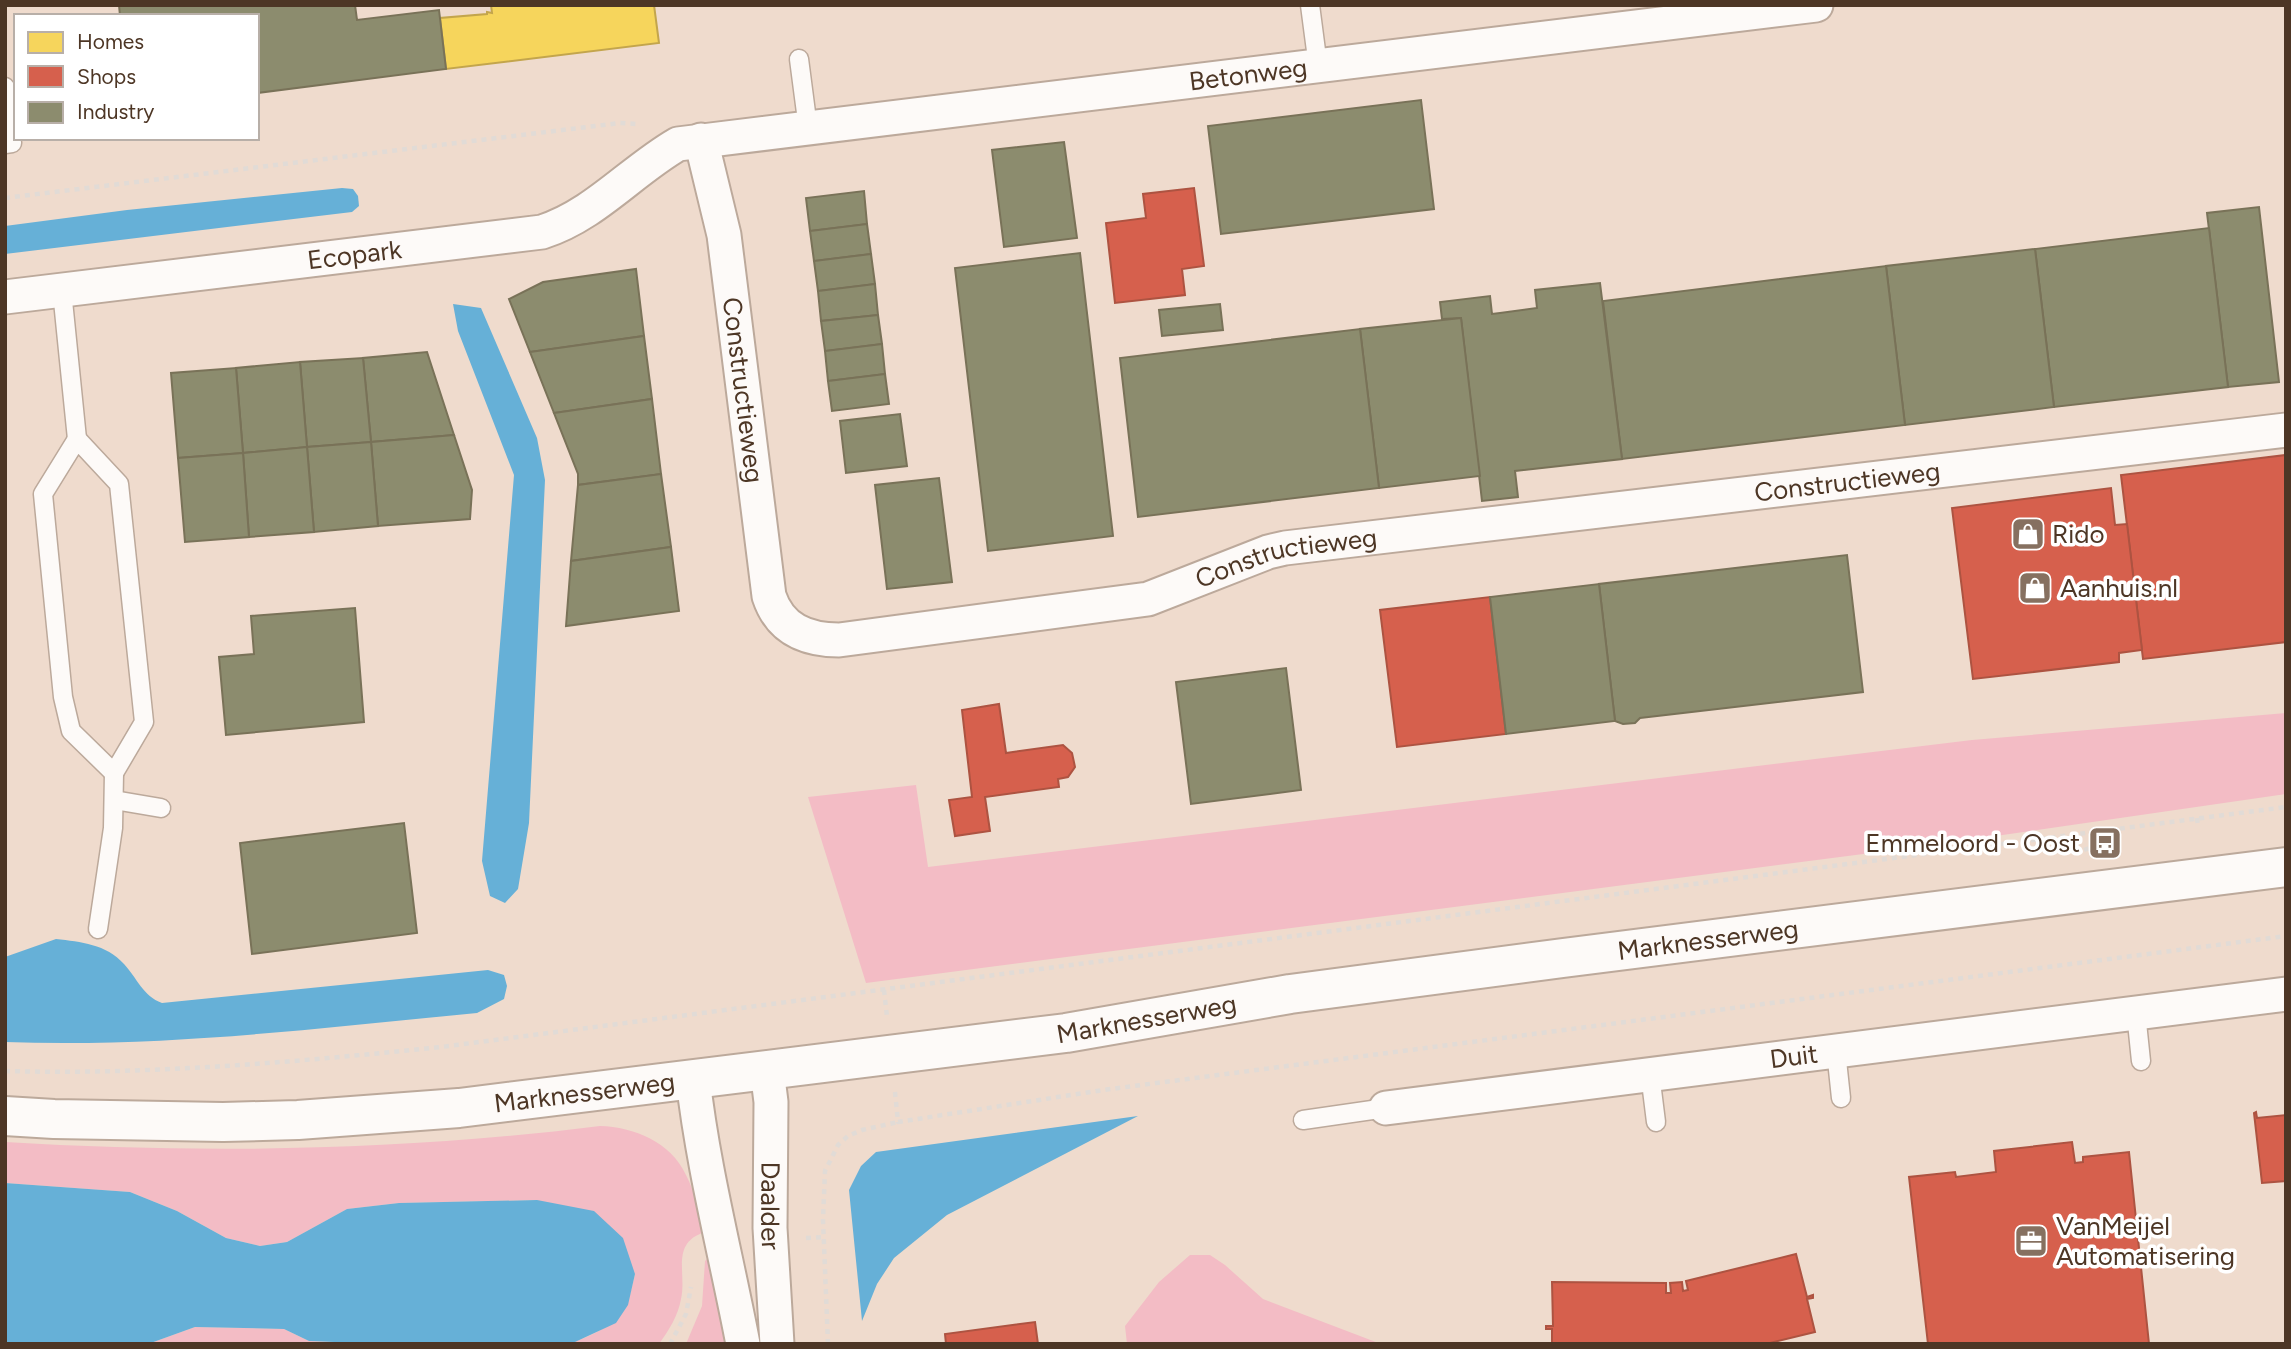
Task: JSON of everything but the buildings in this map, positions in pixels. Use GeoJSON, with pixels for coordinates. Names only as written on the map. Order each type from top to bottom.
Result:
{"type":"FeatureCollection","features":[{"type":"Feature","properties":{"kind":"main road","name":"Marknesserweg"},"geometry":{"type":"LineString","coordinates":[[5,1116],[223,1122],[458,1108],[1066,1033],[1318,990],[2286,867]]}},
{"type":"Feature","properties":{"kind":"street","name":"Betonweg"},"geometry":{"type":"LineString","coordinates":[[690,142],[1816,5]]}},
{"type":"Feature","properties":{"kind":"street","name":"Ecopark"},"geometry":{"type":"LineString","coordinates":[[5,297],[542,232],[578,217],[646,163],[690,142]]}},
{"type":"Feature","properties":{"kind":"street","name":"Constructieweg"},"geometry":{"type":"LineString","coordinates":[[690,142],[723,235],[769,596],[776,614],[794,631],[823,640],[1148,599],[1268,552],[1285,548],[2286,430]]}},
{"type":"Feature","properties":{"kind":"street","name":"Duit"},"geometry":{"type":"LineString","coordinates":[[1386,1108],[2286,994]]}},
{"type":"Feature","properties":{"kind":"street","name":"Daalder"},"geometry":{"type":"LineString","coordinates":[[766,1070],[771,1102],[771,1249],[777,1344]]}},
{"type":"Feature","properties":{"kind":"street","name":"Daalder"},"geometry":{"type":"LineString","coordinates":[[693,1079],[704,1163],[725,1250],[743,1344]]}},
{"type":"Feature","properties":{"kind":"lane"},"geometry":{"type":"LineString","coordinates":[[1310,5],[1318,66]]}},
{"type":"Feature","properties":{"kind":"lane"},"geometry":{"type":"LineString","coordinates":[[799,59],[807,128]]}},
{"type":"Feature","properties":{"kind":"lane"},"geometry":{"type":"LineString","coordinates":[[5,87],[12,143],[5,144]]}},
{"type":"Feature","properties":{"kind":"lane"},"geometry":{"type":"LineString","coordinates":[[62,291],[77,439],[119,484],[144,722],[114,773],[113,828],[98,929]]}},
{"type":"Feature","properties":{"kind":"lane"},"geometry":{"type":"LineString","coordinates":[[77,439],[43,494],[63,697],[71,731],[114,773]]}},
{"type":"Feature","properties":{"kind":"lane"},"geometry":{"type":"LineString","coordinates":[[114,800],[161,808]]}},
{"type":"Feature","properties":{"kind":"lane"},"geometry":{"type":"LineString","coordinates":[[2136,1013],[2141,1061]]}},
{"type":"Feature","properties":{"kind":"lane"},"geometry":{"type":"LineString","coordinates":[[1836,1051],[1841,1098]]}},
{"type":"Feature","properties":{"kind":"lane"},"geometry":{"type":"LineString","coordinates":[[1650,1074],[1656,1122]]}},
{"type":"Feature","properties":{"kind":"lane","name":"Duit"},"geometry":{"type":"LineString","coordinates":[[1303,1120],[1386,1108]]}},
{"type":"Feature","properties":{"kind":"path"},"geometry":{"type":"LineString","coordinates":[[5,198],[620,123],[649,126]]}},
{"type":"Feature","properties":{"kind":"path"},"geometry":{"type":"LineString","coordinates":[[5,1071],[160,1071],[283,1063],[441,1047],[2286,807]]}},
{"type":"Feature","properties":{"kind":"path"},"geometry":{"type":"LineString","coordinates":[[2197,818],[2198,827]]}},
{"type":"Feature","properties":{"kind":"path"},"geometry":{"type":"LineString","coordinates":[[828,1344],[823,1212],[825,1171],[838,1146],[848,1136],[898,1122],[1102,1090],[2286,936]]}},
{"type":"Feature","properties":{"kind":"path"},"geometry":{"type":"LineString","coordinates":[[884,990],[887,1023]]}},
{"type":"Feature","properties":{"kind":"path"},"geometry":{"type":"LineString","coordinates":[[894,1088],[898,1122]]}},
{"type":"Feature","properties":{"kind":"path"},"geometry":{"type":"LineString","coordinates":[[670,1344],[686,1314],[691,1281]]}},
{"type":"Feature","properties":{"kind":"shaded area"},"geometry":{"type":"Polygon","coordinates":[[[2286,713],[2286,794],[1933,845],[866,983],[808,797],[916,785],[928,867],[1972,740],[2286,713]]]}},
{"type":"Feature","properties":{"kind":"shaded area"},"geometry":{"type":"Polygon","coordinates":[[[600,1126],[638,1133],[661,1145],[671,1154],[689,1182],[705,1232],[687,1243],[682,1260],[680,1305],[673,1323],[659,1344],[562,1344],[593,1334],[619,1317],[630,1296],[635,1274],[537,1200],[399,1203],[347,1209],[287,1242],[260,1246],[226,1238],[177,1211],[130,1192],[5,1183],[5,1142],[154,1148],[303,1148],[451,1141],[600,1126]]]}},
{"type":"Feature","properties":{"kind":"shaded area"},"geometry":{"type":"Polygon","coordinates":[[[711,1255],[732,1344],[686,1344],[702,1306],[705,1261],[711,1255]]]}},
{"type":"Feature","properties":{"kind":"shaded area"},"geometry":{"type":"Polygon","coordinates":[[[1190,1255],[1210,1255],[1263,1299],[1381,1344],[1127,1344],[1125,1326],[1159,1282],[1190,1255]]]}},
{"type":"Feature","properties":{"kind":"shaded area"},"geometry":{"type":"Polygon","coordinates":[[[195,1327],[284,1329],[309,1341],[385,1344],[148,1344],[195,1327]]]}},
{"type":"Feature","properties":{"kind":"water"},"geometry":{"type":"Polygon","coordinates":[[[353,189],[358,196],[359,206],[352,212],[5,254],[5,226],[127,210],[353,189]]]}},
{"type":"Feature","properties":{"kind":"water"},"geometry":{"type":"Polygon","coordinates":[[[453,304],[481,308],[537,438],[545,480],[529,823],[518,889],[505,903],[490,896],[482,861],[514,475],[458,331],[453,304]]]}},
{"type":"Feature","properties":{"kind":"water"},"geometry":{"type":"Polygon","coordinates":[[[56,939],[93,945],[109,952],[124,964],[145,991],[162,1003],[488,970],[504,975],[507,986],[504,999],[477,1013],[182,1039],[5,1042],[5,957],[56,939]]]}},
{"type":"Feature","properties":{"kind":"water"},"geometry":{"type":"Polygon","coordinates":[[[1138,1116],[947,1215],[894,1258],[877,1284],[862,1321],[849,1190],[861,1166],[876,1152],[1138,1116]]]}},
{"type":"Feature","properties":{"kind":"water"},"geometry":{"type":"Polygon","coordinates":[[[5,1183],[130,1192],[177,1211],[226,1238],[260,1246],[287,1242],[347,1209],[399,1203],[537,1200],[594,1211],[623,1238],[635,1274],[628,1305],[616,1323],[575,1342],[385,1344],[309,1341],[284,1329],[195,1327],[148,1344],[5,1344],[5,1183]]]}},
{"type":"Feature","properties":{"kind":"place","name":"Rido"},"geometry":{"type":"Point","coordinates":[2028,534]}},
{"type":"Feature","properties":{"kind":"place","name":"Aanhuis.nl"},"geometry":{"type":"Point","coordinates":[2035,588]}},
{"type":"Feature","properties":{"kind":"place","name":"Emmeloord - Oost"},"geometry":{"type":"Point","coordinates":[2105,843]}},
{"type":"Feature","properties":{"kind":"place","name":"VanMeijel Automatisering"},"geometry":{"type":"Point","coordinates":[2031,1241]}}]}
